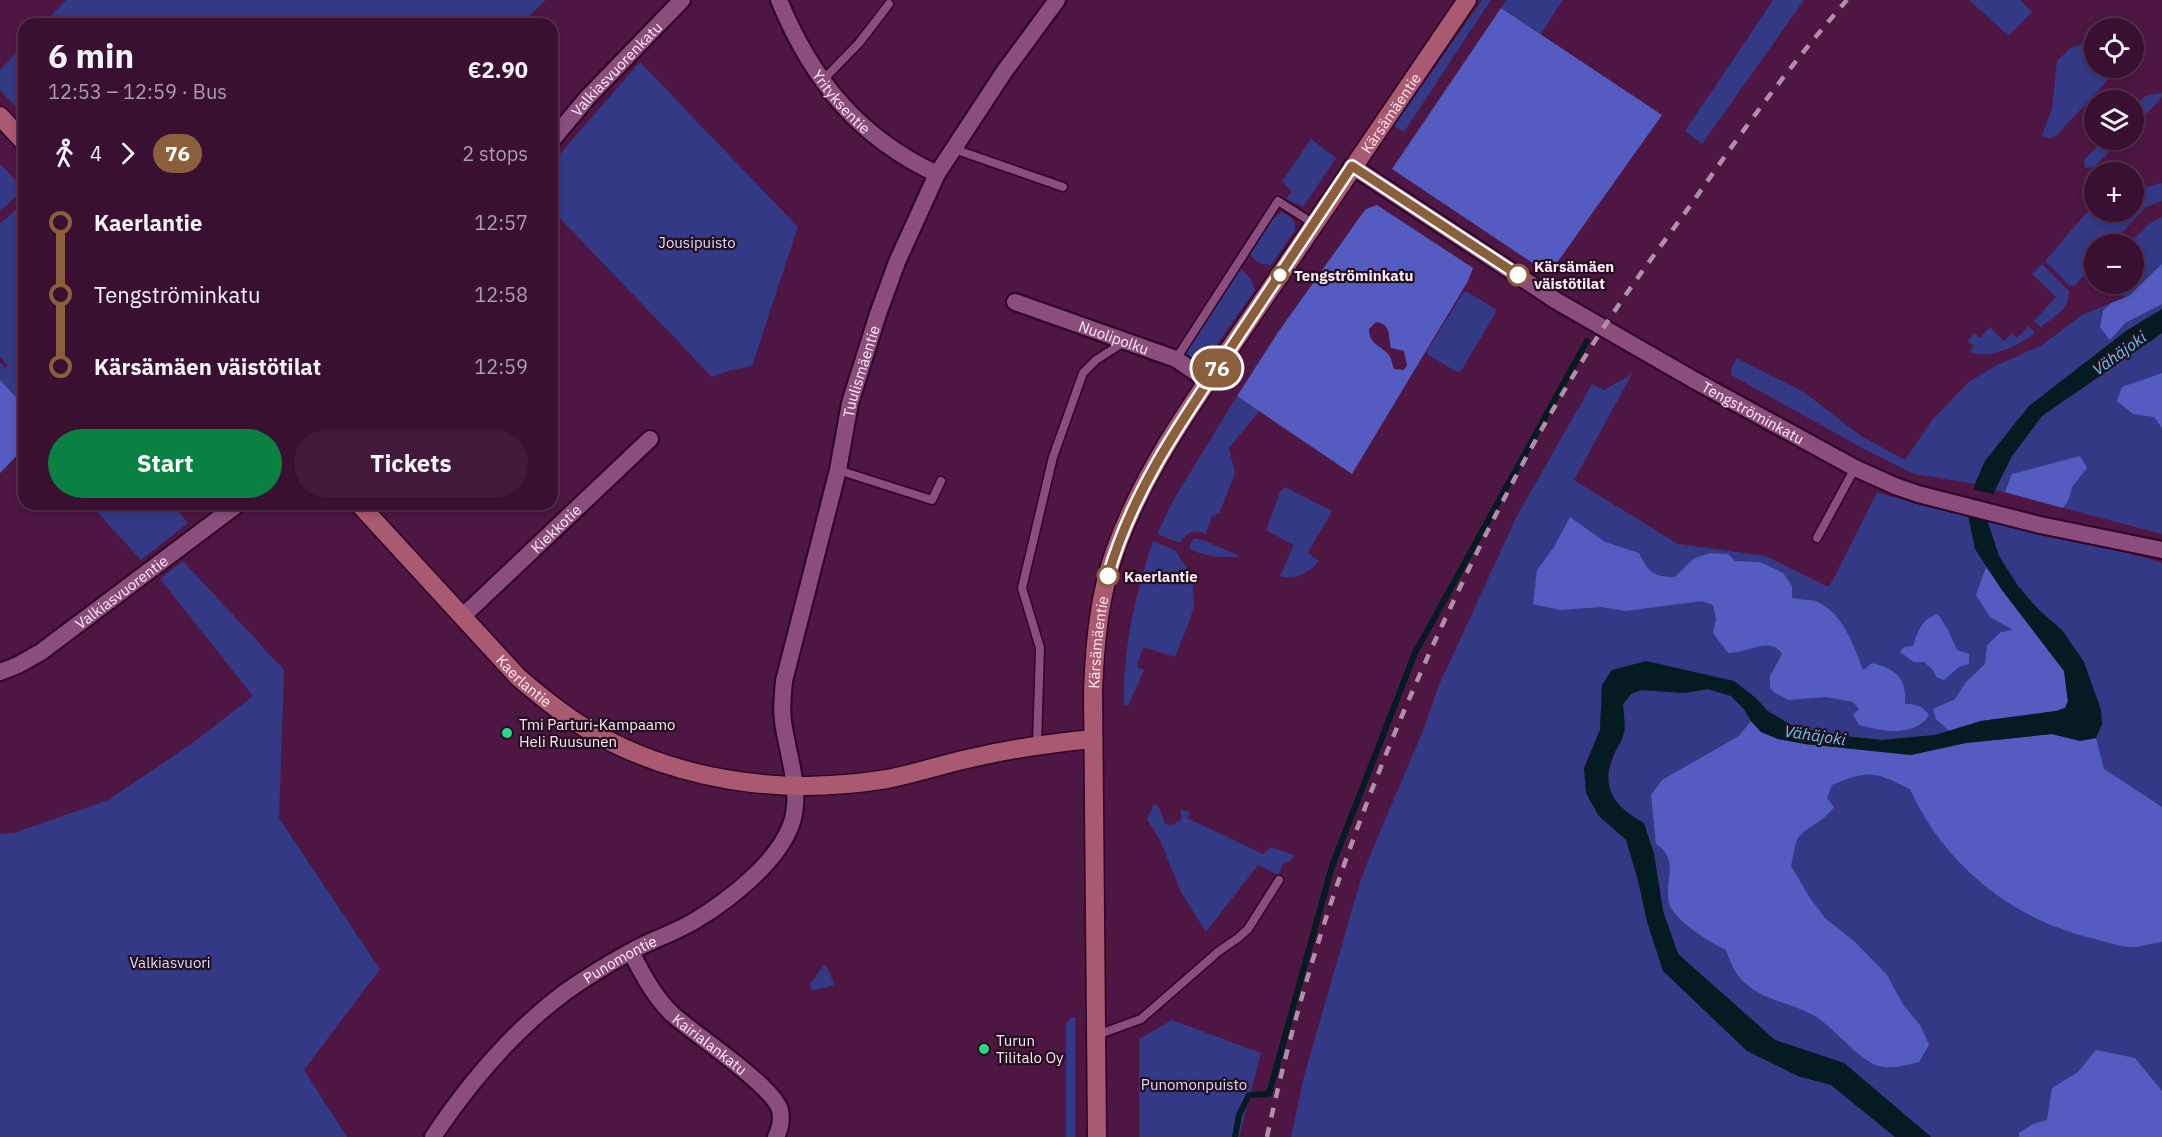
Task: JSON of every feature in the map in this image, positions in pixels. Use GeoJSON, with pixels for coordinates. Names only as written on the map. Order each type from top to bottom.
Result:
{"type":"FeatureCollection","features":[{"type":"Feature","properties":{"kind":"street","name":"Valkiasvuorenkatu"},"geometry":{"type":"LineString","coordinates":[[558,134],[588,97],[682,0]]}},
{"type":"Feature","properties":{"kind":"street","name":"Yrityksentie"},"geometry":{"type":"LineString","coordinates":[[779,0],[790,26],[831,93],[870,134],[896,153],[937,174]]}},
{"type":"Feature","properties":{"kind":"street","name":"Tuulismäentie"},"geometry":{"type":"LineString","coordinates":[[794,785],[783,721],[784,681],[838,470],[850,403],[878,314],[913,225],[937,174],[1004,72],[1058,0]]}},
{"type":"Feature","properties":{"kind":"street","name":"Kärsämäentie"},"geometry":{"type":"LineString","coordinates":[[1097,1137],[1093,690],[1097,628],[1106,580],[1115,552],[1143,488],[1208,381],[1467,0]]}},
{"type":"Feature","properties":{"kind":"street"},"geometry":{"type":"LineString","coordinates":[[0,116],[18,136]]}},
{"type":"Feature","properties":{"kind":"street","name":"Tengströminkatu"},"geometry":{"type":"LineString","coordinates":[[1352,166],[1556,300],[1855,468],[1918,494],[2040,525],[2162,550]]}},
{"type":"Feature","properties":{"kind":"street","name":"Nuolipolku"},"geometry":{"type":"LineString","coordinates":[[1015,302],[1176,358],[1208,381]]}},
{"type":"Feature","properties":{"kind":"street","name":"Kiekkotie"},"geometry":{"type":"LineString","coordinates":[[462,617],[650,440]]}},
{"type":"Feature","properties":{"kind":"street","name":"Valkiasvuorentie"},"geometry":{"type":"LineString","coordinates":[[0,672],[41,652],[230,510]]}},
{"type":"Feature","properties":{"kind":"street","name":"Kaerlantie"},"geometry":{"type":"LineString","coordinates":[[364,510],[518,677],[543,698],[587,729],[614,743],[650,759],[699,775],[747,784],[827,785],[889,778],[1037,744],[1093,739]]}},
{"type":"Feature","properties":{"kind":"street","name":"Punomontie"},"geometry":{"type":"LineString","coordinates":[[433,1137],[483,1069],[507,1043],[565,993],[631,952],[695,921],[734,894],[762,867],[780,846],[791,825],[795,808],[794,785]]}},
{"type":"Feature","properties":{"kind":"street","name":"Kairialankatu"},"geometry":{"type":"LineString","coordinates":[[631,952],[649,986],[671,1013],[764,1089],[776,1103],[780,1110],[780,1130],[776,1137]]}},
{"type":"Feature","properties":{"kind":"lane"},"geometry":{"type":"LineString","coordinates":[[823,80],[859,43],[889,4]]}},
{"type":"Feature","properties":{"kind":"lane"},"geometry":{"type":"LineString","coordinates":[[954,148],[1063,187]]}},
{"type":"Feature","properties":{"kind":"lane"},"geometry":{"type":"LineString","coordinates":[[1176,358],[1278,201],[1314,224]]}},
{"type":"Feature","properties":{"kind":"lane"},"geometry":{"type":"LineString","coordinates":[[1037,744],[1040,648],[1022,588],[1053,457],[1083,374],[1096,360],[1126,341]]}},
{"type":"Feature","properties":{"kind":"lane"},"geometry":{"type":"LineString","coordinates":[[1817,538],[1855,468]]}},
{"type":"Feature","properties":{"kind":"lane"},"geometry":{"type":"LineString","coordinates":[[838,470],[932,501],[941,481]]}},
{"type":"Feature","properties":{"kind":"lane"},"geometry":{"type":"LineString","coordinates":[[1096,1035],[1141,1019],[1219,951],[1238,938],[1248,929],[1279,880]]}},
{"type":"Feature","properties":{"kind":"green space"},"geometry":{"type":"Polygon","coordinates":[[[66,0],[546,0],[527,18],[49,18],[66,0]]]}},
{"type":"Feature","properties":{"kind":"green space"},"geometry":{"type":"Polygon","coordinates":[[[1482,0],[1491,0],[1404,132],[1394,126],[1482,0]]]}},
{"type":"Feature","properties":{"kind":"green space"},"geometry":{"type":"Polygon","coordinates":[[[1506,0],[1563,0],[1541,34],[1501,8],[1506,0]]]}},
{"type":"Feature","properties":{"kind":"green space"},"geometry":{"type":"Polygon","coordinates":[[[1773,0],[1804,0],[1702,144],[1685,131],[1773,0]]]}},
{"type":"Feature","properties":{"kind":"green space"},"geometry":{"type":"Polygon","coordinates":[[[1969,0],[2020,0],[2032,12],[2009,36],[1969,0]]]}},
{"type":"Feature","properties":{"kind":"green space"},"geometry":{"type":"Polygon","coordinates":[[[2084,43],[2084,78],[2110,78],[2099,90],[2084,90],[2084,106],[2057,135],[2050,138],[2042,135],[2052,109],[2057,61],[2069,49],[2084,43]]]}},
{"type":"Feature","properties":{"kind":"green space"},"geometry":{"type":"Polygon","coordinates":[[[18,50],[18,109],[0,90],[0,70],[18,50]]]}},
{"type":"Feature","properties":{"kind":"green space","name":"Jousipuisto"},"geometry":{"type":"Polygon","coordinates":[[[640,62],[798,227],[752,366],[712,377],[558,216],[558,156],[640,62]]]}},
{"type":"Feature","properties":{"kind":"green space"},"geometry":{"type":"Polygon","coordinates":[[[2162,93],[2162,97],[2144,116],[2144,97],[2162,93]]]}},
{"type":"Feature","properties":{"kind":"green space"},"geometry":{"type":"Polygon","coordinates":[[[1311,139],[1336,158],[1303,207],[1286,199],[1292,191],[1282,182],[1311,139]]]}},
{"type":"Feature","properties":{"kind":"green space"},"geometry":{"type":"Polygon","coordinates":[[[2094,150],[2111,150],[2099,162],[2084,162],[2094,150]]]}},
{"type":"Feature","properties":{"kind":"green space"},"geometry":{"type":"Polygon","coordinates":[[[0,164],[18,183],[18,194],[0,211],[0,164]]]}},
{"type":"Feature","properties":{"kind":"green space"},"geometry":{"type":"Polygon","coordinates":[[[2162,183],[2162,201],[2144,209],[2144,187],[2162,183]]]}},
{"type":"Feature","properties":{"kind":"green space"},"geometry":{"type":"Polygon","coordinates":[[[18,208],[18,455],[0,473],[0,362],[5,368],[8,366],[0,357],[0,224],[18,208]]]}},
{"type":"Feature","properties":{"kind":"green space"},"geometry":{"type":"Polygon","coordinates":[[[1281,212],[1291,218],[1295,230],[1271,265],[1253,259],[1250,253],[1272,220],[1281,212]]]}},
{"type":"Feature","properties":{"kind":"green space"},"geometry":{"type":"Polygon","coordinates":[[[2084,216],[2084,222],[2132,222],[2120,234],[2084,234],[2084,275],[2076,285],[2070,286],[2045,261],[2084,216]]]}},
{"type":"Feature","properties":{"kind":"green space"},"geometry":{"type":"Polygon","coordinates":[[[2162,217],[2162,309],[2126,331],[2029,406],[1985,461],[1975,484],[1914,474],[1864,449],[1731,375],[1731,369],[1737,358],[1805,393],[1861,436],[1905,460],[1933,419],[1969,382],[1995,366],[2042,345],[2082,315],[2125,297],[2122,294],[2144,294],[2144,234],[2139,234],[2149,224],[2162,217]]]}},
{"type":"Feature","properties":{"kind":"green space"},"geometry":{"type":"Polygon","coordinates":[[[2042,264],[2069,291],[2064,308],[2041,327],[2034,321],[2056,297],[2032,274],[2042,264]]]}},
{"type":"Feature","properties":{"kind":"green space"},"geometry":{"type":"Polygon","coordinates":[[[1240,268],[1250,278],[1255,290],[1206,360],[1194,360],[1187,356],[1186,352],[1240,268]]]}},
{"type":"Feature","properties":{"kind":"green space"},"geometry":{"type":"Polygon","coordinates":[[[1466,291],[1495,309],[1496,312],[1461,371],[1457,372],[1428,355],[1427,351],[1466,291]]]}},
{"type":"Feature","properties":{"kind":"green space"},"geometry":{"type":"Polygon","coordinates":[[[2029,326],[2035,333],[2012,347],[1995,353],[1969,352],[1974,346],[1968,341],[1974,333],[1980,338],[1990,327],[2004,341],[2012,333],[2017,338],[2029,326]]]}},
{"type":"Feature","properties":{"kind":"green space"},"geometry":{"type":"Polygon","coordinates":[[[2162,333],[2162,534],[1995,490],[2012,456],[2042,416],[2162,333]]]}},
{"type":"Feature","properties":{"kind":"green space"},"geometry":{"type":"Polygon","coordinates":[[[1632,374],[1574,480],[1678,544],[1766,556],[1829,587],[1877,493],[1968,515],[2002,590],[2064,671],[1981,721],[1935,735],[1882,740],[1834,735],[1793,726],[1767,710],[1734,681],[1612,670],[1602,685],[1600,730],[1584,768],[1598,815],[1626,840],[1663,971],[1798,1076],[1831,1085],[1895,1137],[1291,1137],[1304,1076],[1360,882],[1422,733],[1439,685],[1516,518],[1592,384],[1604,390],[1632,374]]]}},
{"type":"Feature","properties":{"kind":"green space"},"geometry":{"type":"Polygon","coordinates":[[[1237,396],[1259,411],[1229,448],[1235,473],[1219,514],[1212,516],[1206,534],[1198,531],[1191,532],[1180,543],[1157,534],[1174,499],[1237,396]]]}},
{"type":"Feature","properties":{"kind":"green space"},"geometry":{"type":"Polygon","coordinates":[[[1285,487],[1332,511],[1308,553],[1319,561],[1311,569],[1296,577],[1280,576],[1294,545],[1266,530],[1280,492],[1285,487]]]}},
{"type":"Feature","properties":{"kind":"green space"},"geometry":{"type":"Polygon","coordinates":[[[95,510],[177,510],[188,523],[141,560],[95,510]]]}},
{"type":"Feature","properties":{"kind":"green space"},"geometry":{"type":"Polygon","coordinates":[[[1987,520],[2119,550],[2162,563],[2162,1137],[1931,1137],[1844,1063],[1775,1040],[1678,954],[1663,911],[1654,854],[1644,823],[1625,811],[1609,789],[1609,769],[1624,731],[1623,704],[1631,694],[1641,690],[1684,693],[1708,689],[1731,696],[1743,708],[1751,721],[1805,744],[2096,738],[2038,609],[2018,586],[1999,556],[1987,520]]]}},
{"type":"Feature","properties":{"kind":"green space"},"geometry":{"type":"Polygon","coordinates":[[[1194,538],[1240,556],[1215,556],[1191,550],[1189,546],[1194,538]]]}},
{"type":"Feature","properties":{"kind":"green space"},"geometry":{"type":"Polygon","coordinates":[[[1153,541],[1176,551],[1188,570],[1193,585],[1194,605],[1175,657],[1143,647],[1137,667],[1144,670],[1126,706],[1124,705],[1124,684],[1131,622],[1153,541]]]}},
{"type":"Feature","properties":{"kind":"green space","name":"Valkiasvuori"},"geometry":{"type":"Polygon","coordinates":[[[183,561],[284,670],[279,818],[380,969],[304,1070],[347,1137],[0,1137],[0,834],[14,833],[108,800],[194,742],[253,696],[160,579],[183,561]]]}},
{"type":"Feature","properties":{"kind":"green space"},"geometry":{"type":"Polygon","coordinates":[[[1154,804],[1158,805],[1165,824],[1172,825],[1181,820],[1181,809],[1190,813],[1187,818],[1263,854],[1271,847],[1294,855],[1292,860],[1283,864],[1278,875],[1258,865],[1206,932],[1181,892],[1160,840],[1147,819],[1154,804]]]}},
{"type":"Feature","properties":{"kind":"green space"},"geometry":{"type":"Polygon","coordinates":[[[825,964],[835,985],[812,991],[810,984],[825,964]]]}},
{"type":"Feature","properties":{"kind":"green space"},"geometry":{"type":"Polygon","coordinates":[[[1071,1017],[1075,1017],[1075,1137],[1066,1137],[1066,1024],[1071,1017]]]}},
{"type":"Feature","properties":{"kind":"green space","name":"Punomonpuisto"},"geometry":{"type":"Polygon","coordinates":[[[1172,1020],[1261,1053],[1239,1137],[1139,1137],[1139,1039],[1172,1020]]]}},
{"type":"Feature","properties":{"kind":"shaded area"},"geometry":{"type":"Polygon","coordinates":[[[1501,8],[1662,115],[1549,274],[1392,169],[1501,8]]]}},
{"type":"Feature","properties":{"kind":"shaded area"},"geometry":{"type":"Polygon","coordinates":[[[1377,205],[1473,268],[1468,281],[1352,474],[1237,396],[1279,331],[1366,209],[1377,205]],[[1376,322],[1369,329],[1371,338],[1389,355],[1394,369],[1404,370],[1407,365],[1404,351],[1391,348],[1387,328],[1376,322]]]}},
{"type":"Feature","properties":{"kind":"shaded area"},"geometry":{"type":"Polygon","coordinates":[[[2162,264],[2162,304],[2125,323],[2110,340],[2100,327],[2103,311],[2111,303],[2131,294],[2144,294],[2144,281],[2162,264]]]}},
{"type":"Feature","properties":{"kind":"shaded area"},"geometry":{"type":"Polygon","coordinates":[[[2162,373],[2162,428],[2154,417],[2133,414],[2117,401],[2122,387],[2162,373]]]}},
{"type":"Feature","properties":{"kind":"shaded area"},"geometry":{"type":"Polygon","coordinates":[[[0,380],[18,400],[18,454],[0,473],[0,380]]]}},
{"type":"Feature","properties":{"kind":"shaded area"},"geometry":{"type":"Polygon","coordinates":[[[2080,456],[2087,468],[2072,487],[2069,499],[2063,508],[2005,492],[2012,474],[2080,456]]]}},
{"type":"Feature","properties":{"kind":"shaded area"},"geometry":{"type":"Polygon","coordinates":[[[1570,517],[1605,542],[1639,553],[1645,565],[1652,572],[1661,576],[1675,577],[1693,559],[1710,553],[1728,554],[1735,561],[1760,562],[1783,573],[1792,586],[1792,598],[1817,602],[1836,616],[1847,632],[1863,670],[1872,663],[1894,672],[1902,681],[1905,704],[1919,706],[1929,715],[1915,727],[1887,731],[1859,725],[1853,715],[1859,709],[1853,702],[1826,697],[1789,700],[1775,693],[1770,688],[1770,676],[1782,654],[1771,646],[1728,653],[1713,633],[1716,619],[1713,605],[1702,601],[1626,611],[1601,607],[1560,610],[1533,604],[1537,570],[1554,547],[1570,517]]]}},
{"type":"Feature","properties":{"kind":"shaded area"},"geometry":{"type":"Polygon","coordinates":[[[1986,567],[2064,671],[2068,701],[2065,708],[2056,711],[1981,721],[1949,731],[1936,719],[1933,709],[1955,699],[1966,682],[1985,664],[1987,645],[2001,632],[2013,630],[1990,617],[1976,595],[1986,567]]]}},
{"type":"Feature","properties":{"kind":"shaded area"},"geometry":{"type":"Polygon","coordinates":[[[1938,614],[1957,650],[1969,654],[1969,664],[1959,667],[1944,680],[1936,677],[1933,670],[1924,662],[1914,662],[1900,652],[1904,647],[1913,646],[1924,622],[1938,614]]]}},
{"type":"Feature","properties":{"kind":"shaded area"},"geometry":{"type":"Polygon","coordinates":[[[1751,721],[1761,732],[1778,739],[1911,755],[1966,743],[2052,734],[2080,741],[2096,738],[2104,769],[2162,807],[2162,942],[2135,947],[2120,946],[2065,931],[2037,919],[2010,904],[1985,886],[1962,865],[1924,817],[1910,789],[1880,776],[1872,775],[1856,776],[1832,785],[1827,798],[1834,807],[1798,838],[1791,866],[1825,918],[1855,942],[1887,975],[1904,1006],[1920,1025],[1929,1045],[1919,1062],[1892,1067],[1874,1064],[1856,1052],[1813,1015],[1760,993],[1744,982],[1731,963],[1726,950],[1702,937],[1677,917],[1669,903],[1669,863],[1663,850],[1656,844],[1651,795],[1662,780],[1739,736],[1751,721]]]}},
{"type":"Feature","properties":{"kind":"shaded area"},"geometry":{"type":"Polygon","coordinates":[[[2096,1050],[2135,1058],[2162,1091],[2162,1137],[2019,1137],[2019,1133],[2033,1124],[2047,1120],[2052,1088],[2078,1072],[2096,1050]]]}},
{"type":"Feature","properties":{"kind":"water","name":"Vähäjoki"},"geometry":{"type":"Polygon","coordinates":[[[2162,309],[2162,333],[2042,416],[2012,456],[1995,490],[1987,520],[1999,556],[2018,586],[2038,609],[2062,630],[2084,662],[2101,710],[2102,724],[2096,738],[2080,741],[2052,734],[1966,743],[1911,755],[1778,739],[1761,732],[1731,696],[1708,689],[1684,693],[1641,690],[1631,694],[1623,704],[1625,729],[1610,766],[1609,787],[1618,803],[1644,823],[1654,854],[1663,911],[1678,954],[1775,1040],[1844,1063],[1931,1137],[1895,1137],[1831,1085],[1798,1076],[1747,1051],[1663,971],[1647,922],[1637,875],[1626,840],[1598,815],[1586,793],[1584,768],[1600,730],[1602,685],[1612,670],[1646,661],[1734,681],[1757,699],[1767,711],[1793,726],[1834,735],[1882,740],[1935,735],[1981,721],[2065,708],[2068,701],[2064,671],[2002,590],[1975,549],[1968,515],[1975,484],[1985,461],[2029,406],[2126,331],[2162,309]]]}},
{"type":"Feature","properties":{"kind":"pier"},"geometry":{"type":"Polygon","coordinates":[[[1971,489],[1997,495],[1990,520],[1965,514],[1971,489]]]}},
{"type":"Feature","properties":{"kind":"waterway"},"geometry":{"type":"LineString","coordinates":[[1235,1137],[1239,1115],[1249,1095],[1269,1094],[1332,866],[1415,653],[1587,341]]}},
{"type":"Feature","properties":{"kind":"railway"},"geometry":{"type":"LineString","coordinates":[[1267,1137],[1283,1067],[1322,930],[1369,796],[1424,665],[1491,525],[1551,413],[1618,306],[1727,153],[1805,50],[1847,0]]}},
{"type":"Feature","properties":{"kind":"bus line","name":"76"},"geometry":{"type":"LineString","coordinates":[[1108,576],[1125,524],[1155,466],[1208,381],[1352,166],[1518,275]]}},
{"type":"Feature","properties":{"kind":"place","name":"Tengströminkatu"},"geometry":{"type":"Point","coordinates":[1280,275]}},
{"type":"Feature","properties":{"kind":"place","name":"Kärsämäen väistötilat"},"geometry":{"type":"Point","coordinates":[1518,275]}},
{"type":"Feature","properties":{"kind":"place","name":"Kaerlantie"},"geometry":{"type":"Point","coordinates":[1108,576]}},
{"type":"Feature","properties":{"kind":"place","name":"Tmi Parturi-Kampaamo Heli Ruusunen"},"geometry":{"type":"Point","coordinates":[507,733]}},
{"type":"Feature","properties":{"kind":"place","name":"Turun Tilitalo Oy"},"geometry":{"type":"Point","coordinates":[984,1049]}}]}
